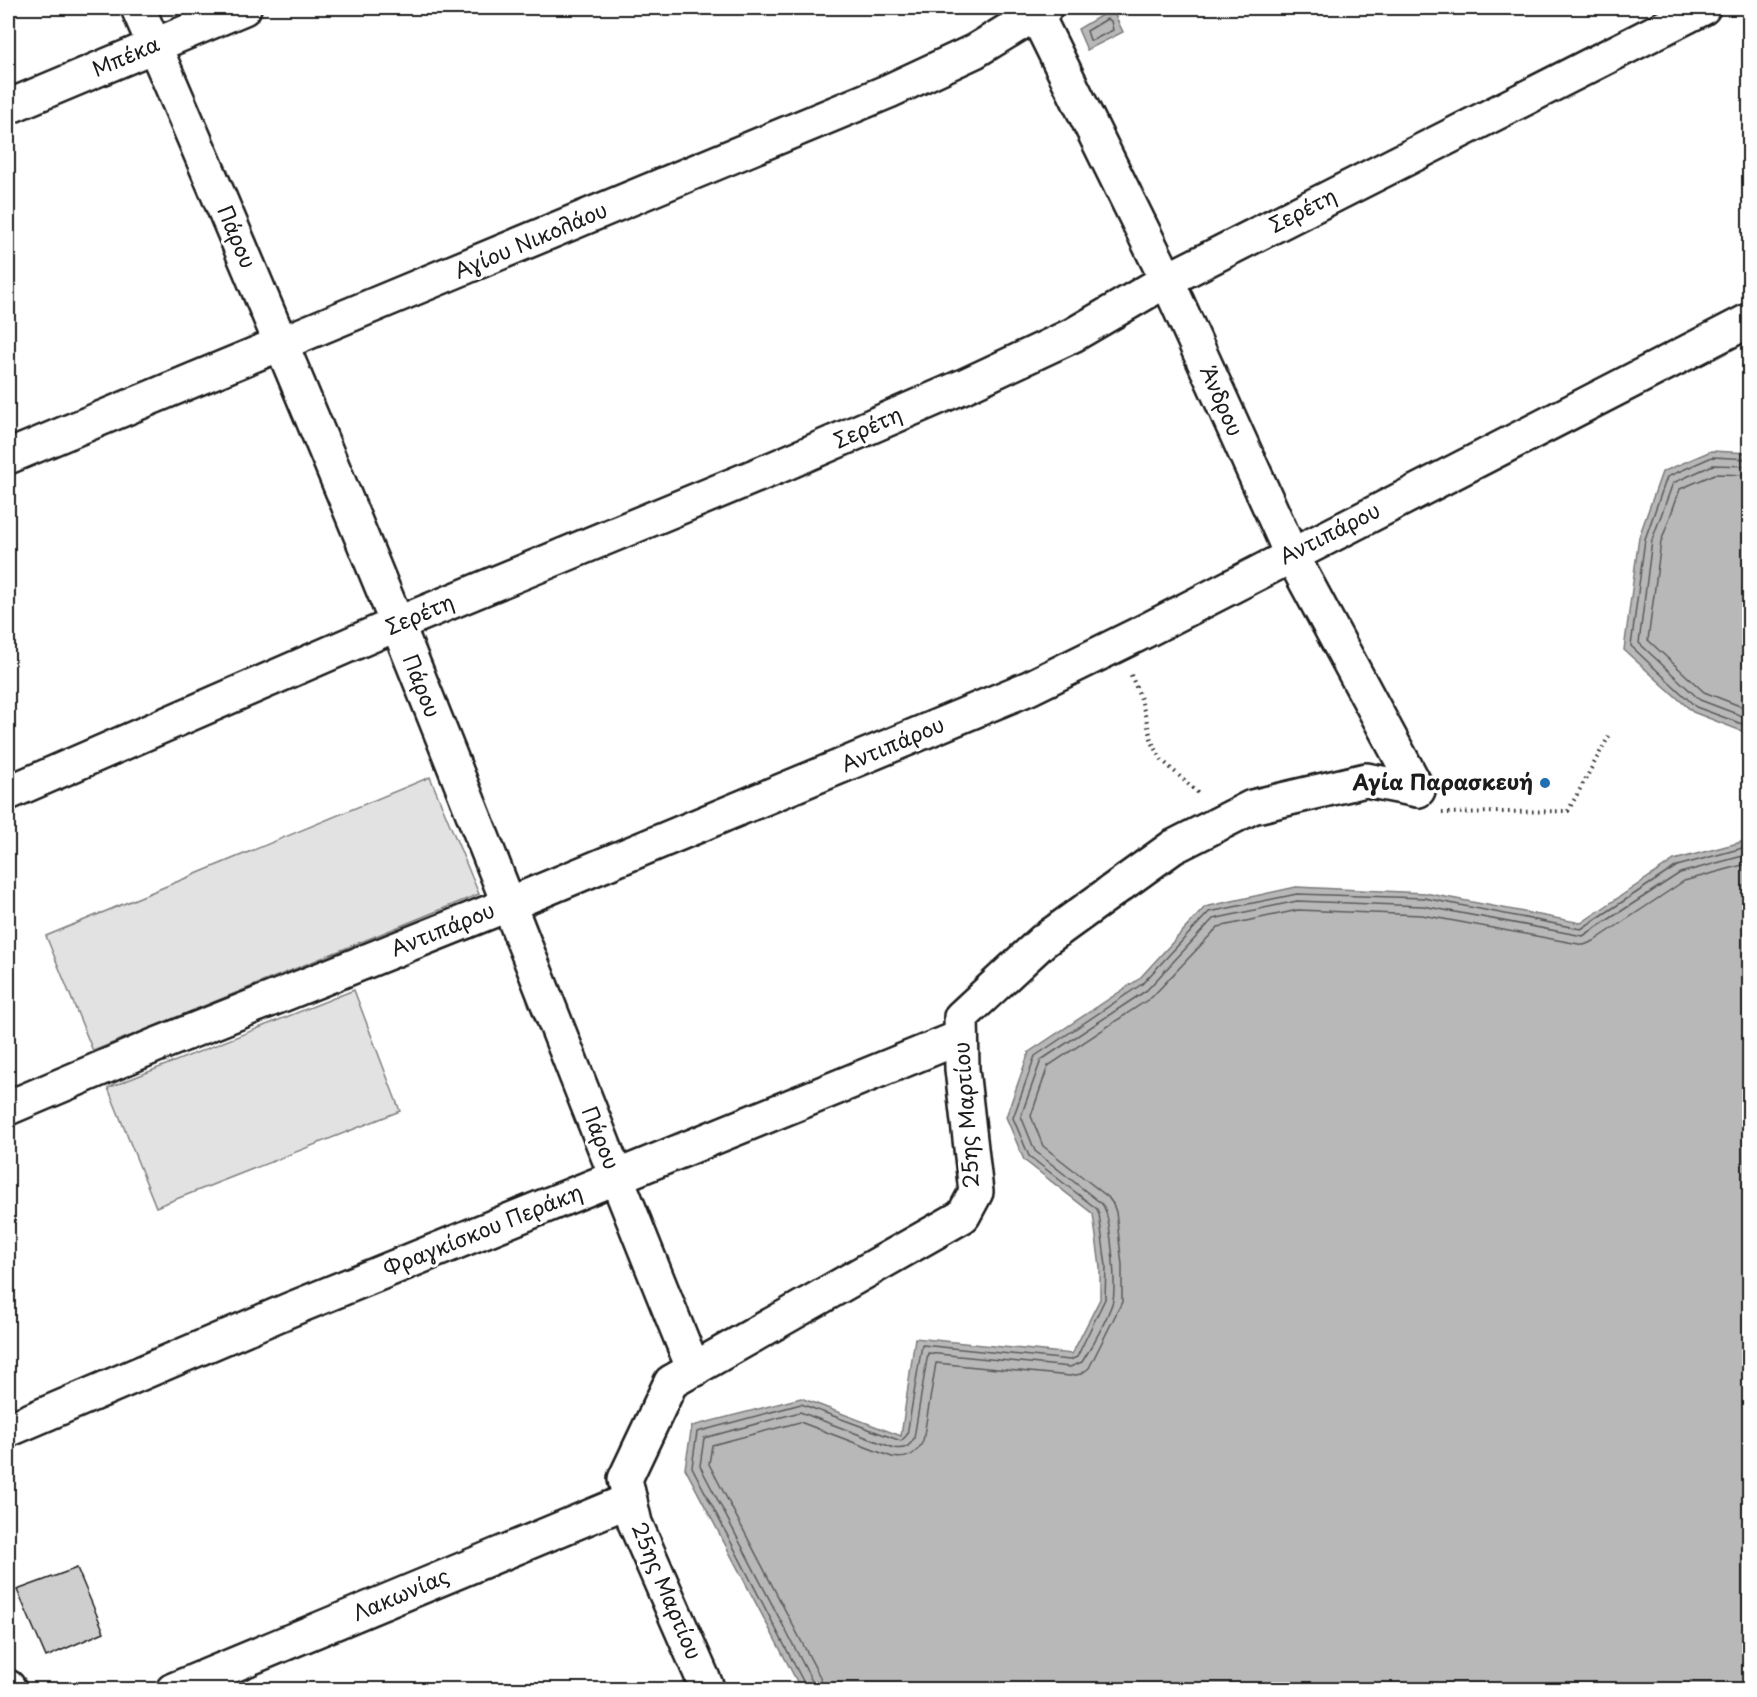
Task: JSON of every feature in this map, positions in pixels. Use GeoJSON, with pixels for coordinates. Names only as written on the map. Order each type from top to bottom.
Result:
{"type":"FeatureCollection","features":[{"type":"Feature","properties":{"kind":"street","name":"Πάρου"},"geometry":{"type":"LineString","coordinates":[[138,8],[282,345],[397,624],[694,1370]]}},
{"type":"Feature","properties":{"kind":"street","name":"Μπέκα"},"geometry":{"type":"LineString","coordinates":[[8,107],[244,8]]}},
{"type":"Feature","properties":{"kind":"street","name":"Σερέτη"},"geometry":{"type":"LineString","coordinates":[[8,793],[397,624],[777,467],[964,386],[1073,335],[1167,280],[1703,8]]}},
{"type":"Feature","properties":{"kind":"street","name":"Άνδρου"},"geometry":{"type":"LineString","coordinates":[[1038,9],[1167,280],[1291,554],[1418,790]]}},
{"type":"Feature","properties":{"kind":"street","name":"Αγίου Νικολάου"},"geometry":{"type":"LineString","coordinates":[[8,457],[889,91],[975,51],[1038,9]]}},
{"type":"Feature","properties":{"kind":"street","name":"Αντιπάρου"},"geometry":{"type":"LineString","coordinates":[[8,1108],[165,1042],[507,905],[1029,688],[1749,320]]}},
{"type":"Feature","properties":{"kind":"street","name":"25ης Μαρτίου"},"geometry":{"type":"LineString","coordinates":[[708,1689],[635,1523],[625,1479],[672,1383],[963,1216],[976,1192],[962,1069],[961,1017],[1043,941],[1173,847],[1221,822],[1252,807],[1366,780],[1418,790]]}},
{"type":"Feature","properties":{"kind":"street","name":"Φραγκίσκου Περάκη"},"geometry":{"type":"LineString","coordinates":[[8,1430],[278,1315],[615,1176],[961,1037]]}},
{"type":"Feature","properties":{"kind":"street","name":"Λακωνίας"},"geometry":{"type":"LineString","coordinates":[[173,1689],[630,1500]]}},
{"type":"Feature","properties":{"kind":"path"},"geometry":{"type":"LineString","coordinates":[[1119,644],[1141,699],[1152,742],[1162,760],[1199,795],[1221,822]]}},
{"type":"Feature","properties":{"kind":"path"},"geometry":{"type":"LineString","coordinates":[[1418,790],[1441,813],[1568,811],[1609,736]]}},
{"type":"Feature","properties":{"kind":"shaded area"},"geometry":{"type":"Polygon","coordinates":[[[430,777],[479,894],[93,1051],[46,936],[430,777]]]}},
{"type":"Feature","properties":{"kind":"shaded area"},"geometry":{"type":"Polygon","coordinates":[[[354,990],[400,1111],[156,1207],[108,1088],[354,990]]]}},
{"type":"Feature","properties":{"kind":"water"},"geometry":{"type":"Polygon","coordinates":[[[1112,9],[1123,32],[1087,50],[1078,29],[1112,9]]]}},
{"type":"Feature","properties":{"kind":"water"},"geometry":{"type":"Polygon","coordinates":[[[1711,451],[1749,453],[1749,734],[1693,712],[1624,650],[1639,537],[1662,472],[1711,451]]]}},
{"type":"Feature","properties":{"kind":"water"},"geometry":{"type":"Polygon","coordinates":[[[1749,840],[1749,1689],[801,1689],[685,1468],[692,1426],[801,1398],[901,1436],[915,1338],[1072,1354],[1100,1299],[1100,1267],[1093,1214],[1024,1160],[1006,1117],[1029,1052],[1139,979],[1205,907],[1296,887],[1425,893],[1581,923],[1674,860],[1749,840]]]}},
{"type":"Feature","properties":{"kind":"building"},"geometry":{"type":"Polygon","coordinates":[[[77,1568],[104,1632],[46,1657],[17,1590],[77,1568]]]}},
{"type":"Feature","properties":{"kind":"place","name":"Αγία Παρασκευή"},"geometry":{"type":"Point","coordinates":[1545,783]}}]}
